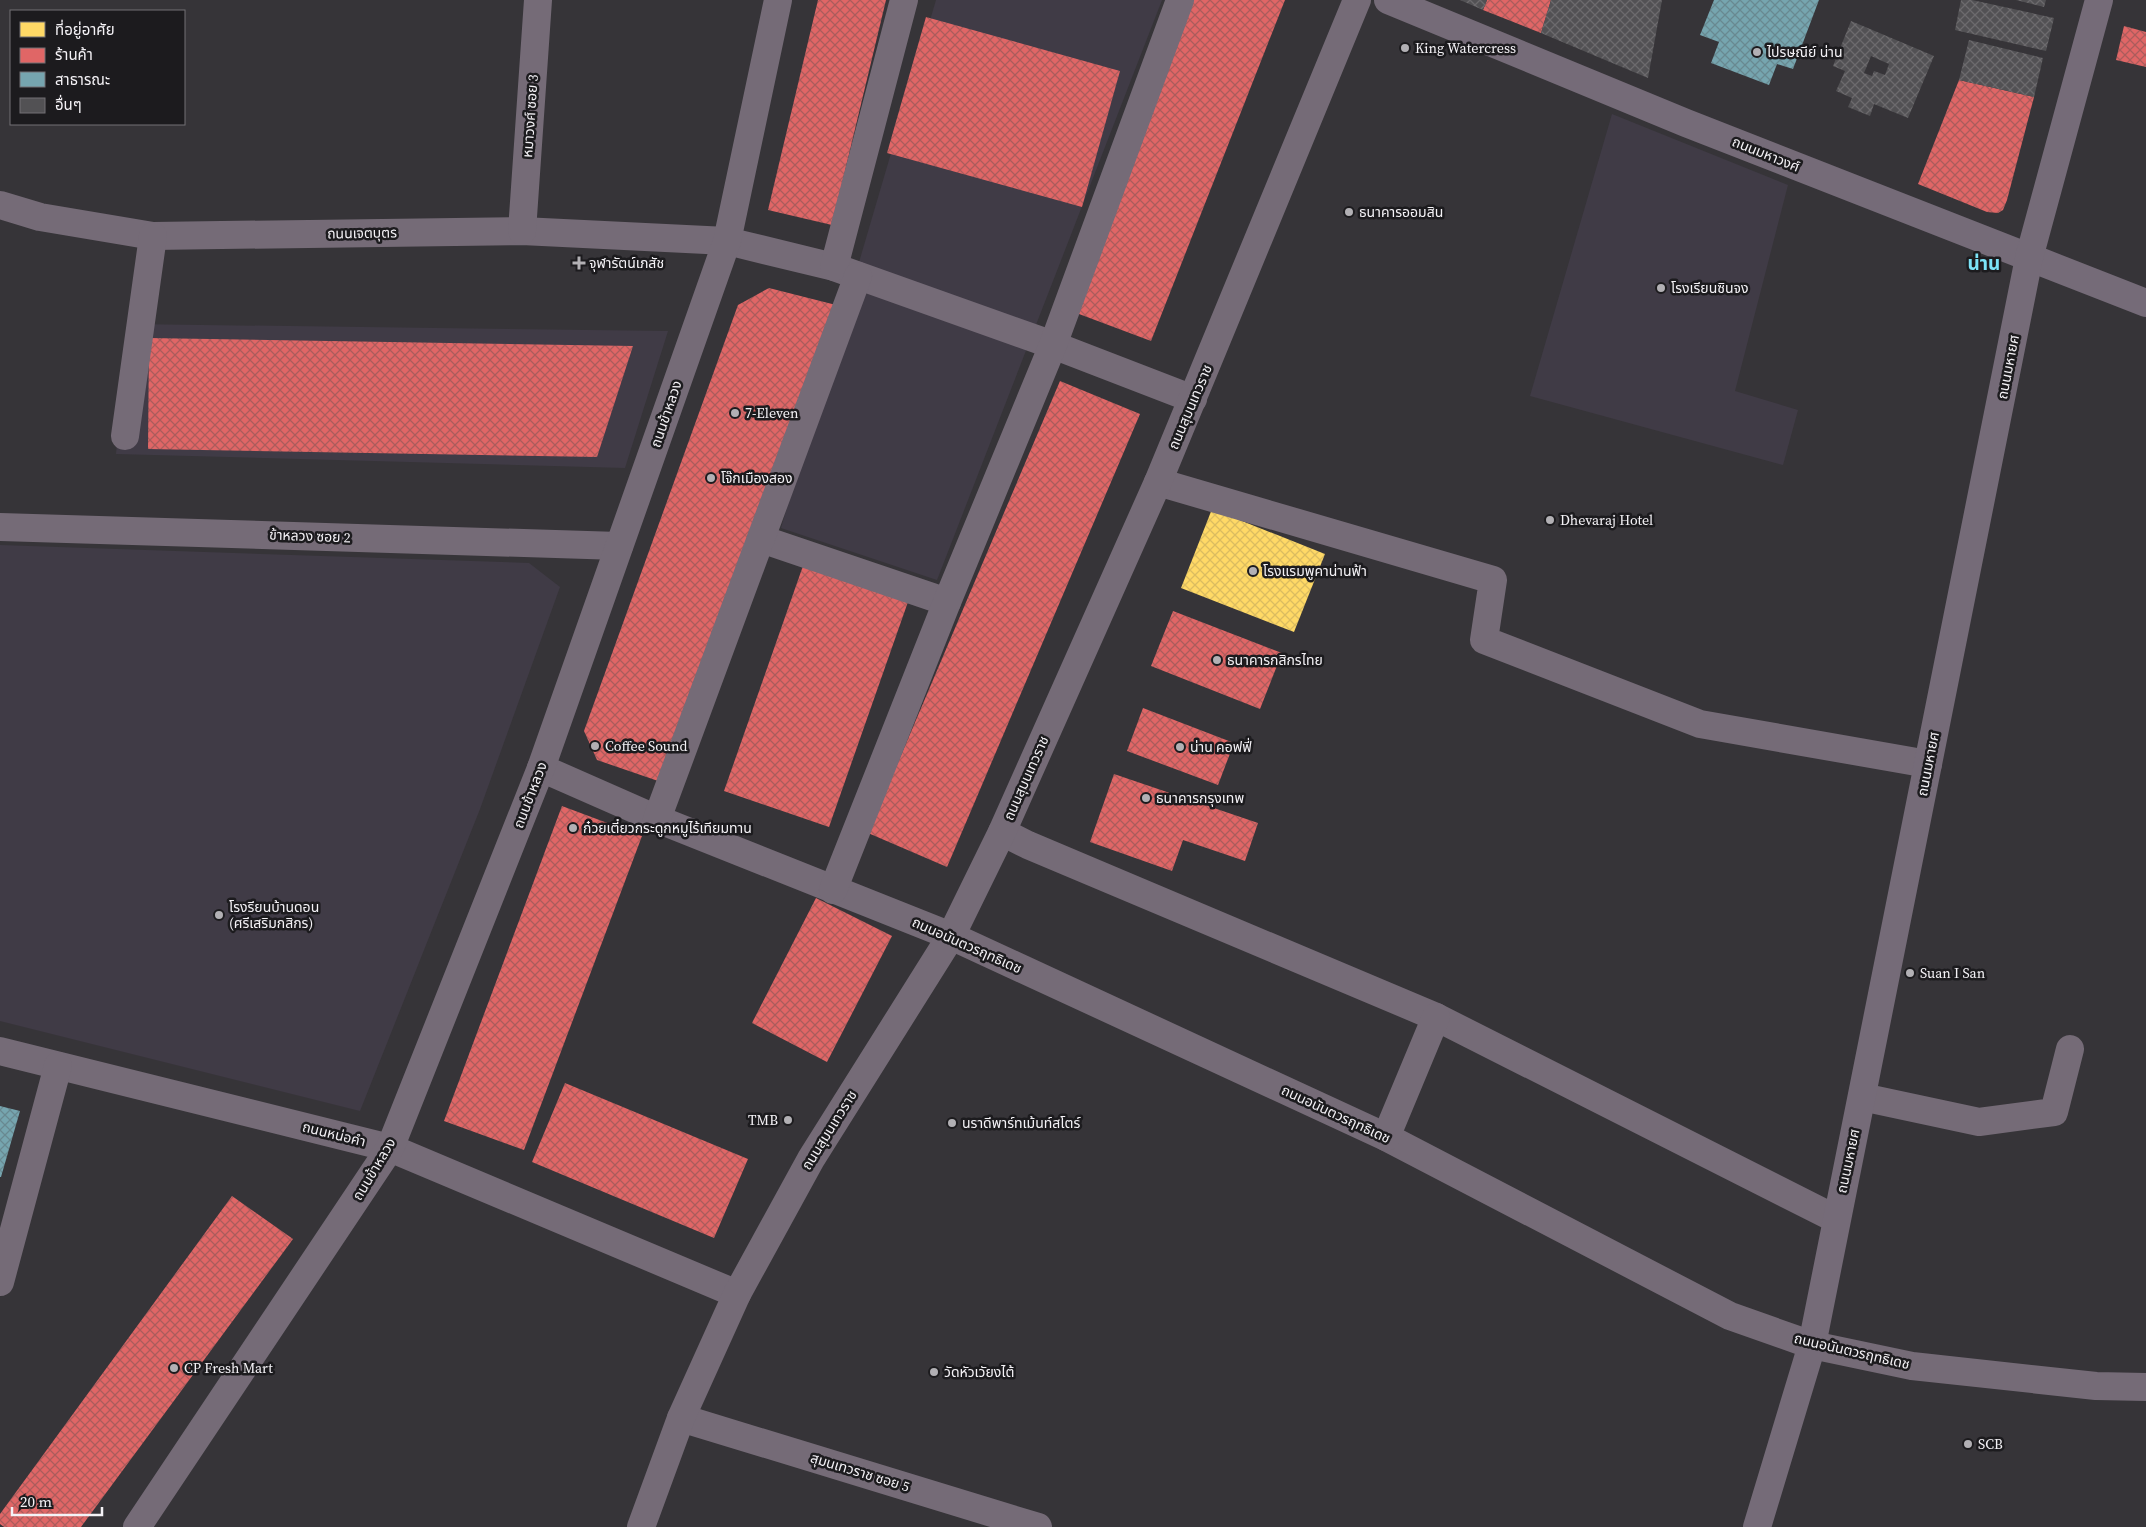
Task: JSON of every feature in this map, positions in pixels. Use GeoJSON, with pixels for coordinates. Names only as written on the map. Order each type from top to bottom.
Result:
{"type":"FeatureCollection","features":[{"type":"Feature","properties":{"kind":"main road","name":"ถนนมหาวงศ์"},"geometry":{"type":"LineString","coordinates":[[1388,0],[1686,123],[2146,303]]}},
{"type":"Feature","properties":{"kind":"main road","name":"ถนนมหายศ"},"geometry":{"type":"LineString","coordinates":[[1757,1527],[1812,1345],[2030,258],[2099,0]]}},
{"type":"Feature","properties":{"kind":"street","name":"หมาวงศ์ ซอย 3"},"geometry":{"type":"LineString","coordinates":[[522,231],[538,0]]}},
{"type":"Feature","properties":{"kind":"street","name":"ถนนข้าหลวง"},"geometry":{"type":"LineString","coordinates":[[137,1527],[390,1148],[540,768],[727,241],[778,0]]}},
{"type":"Feature","properties":{"kind":"street"},"geometry":{"type":"LineString","coordinates":[[657,819],[761,539],[846,271],[904,0]]}},
{"type":"Feature","properties":{"kind":"street"},"geometry":{"type":"LineString","coordinates":[[833,890],[947,602],[1052,345],[1180,0]]}},
{"type":"Feature","properties":{"kind":"street","name":"ถนนสุมนเทวราช"},"geometry":{"type":"LineString","coordinates":[[641,1527],[681,1418],[737,1294],[811,1158],[951,936],[1002,832],[1158,482],[1357,0]]}},
{"type":"Feature","properties":{"kind":"street","name":"ถนนเจตบุตร"},"geometry":{"type":"LineString","coordinates":[[0,205],[40,217],[153,236],[522,231],[727,241],[846,271],[1052,345],[1193,399]]}},
{"type":"Feature","properties":{"kind":"street"},"geometry":{"type":"LineString","coordinates":[[125,436],[153,236]]}},
{"type":"Feature","properties":{"kind":"street"},"geometry":{"type":"LineString","coordinates":[[1158,482],[1493,580],[1484,640],[1700,724],[1928,764]]}},
{"type":"Feature","properties":{"kind":"street","name":"ข้าหลวง ซอย 2"},"geometry":{"type":"LineString","coordinates":[[0,527],[619,546]]}},
{"type":"Feature","properties":{"kind":"street"},"geometry":{"type":"LineString","coordinates":[[761,539],[947,602]]}},
{"type":"Feature","properties":{"kind":"street","name":"ถนนอนันตวรฤทธิเดช"},"geometry":{"type":"LineString","coordinates":[[540,768],[657,819],[951,936],[1386,1137],[1730,1316],[1812,1345],[1912,1366],[2096,1386],[2146,1387]]}},
{"type":"Feature","properties":{"kind":"street"},"geometry":{"type":"LineString","coordinates":[[1002,832],[1037,849],[1436,1017],[1836,1219]]}},
{"type":"Feature","properties":{"kind":"street"},"geometry":{"type":"LineString","coordinates":[[1386,1137],[1436,1017]]}},
{"type":"Feature","properties":{"kind":"street"},"geometry":{"type":"LineString","coordinates":[[1862,1098],[1978,1122],[2054,1112],[2070,1049]]}},
{"type":"Feature","properties":{"kind":"street","name":"ถนนหน่อคำ"},"geometry":{"type":"LineString","coordinates":[[0,1051],[390,1148],[737,1294]]}},
{"type":"Feature","properties":{"kind":"street"},"geometry":{"type":"LineString","coordinates":[[0,1282],[58,1066]]}},
{"type":"Feature","properties":{"kind":"street","name":"สุมนเทวราช ซอย 5"},"geometry":{"type":"LineString","coordinates":[[681,1418],[1038,1527]]}},
{"type":"Feature","properties":{"kind":"shaded area"},"geometry":{"type":"Polygon","coordinates":[[[936,0],[1162,0],[937,580],[781,528],[936,0]]]}},
{"type":"Feature","properties":{"kind":"shaded area","name":"โรงเรียนซินจง"},"geometry":{"type":"Polygon","coordinates":[[[1612,114],[1788,185],[1735,391],[1798,410],[1783,465],[1530,396],[1612,114]]]}},
{"type":"Feature","properties":{"kind":"shaded area"},"geometry":{"type":"Polygon","coordinates":[[[130,324],[668,331],[625,468],[116,454],[130,324]]]}},
{"type":"Feature","properties":{"kind":"shaded area","name":"โรงรียนบ้านดอน (ศรีเสริมกสิกร)"},"geometry":{"type":"Polygon","coordinates":[[[0,545],[529,563],[560,587],[480,809],[360,1111],[0,1021],[0,545]]]}},
{"type":"Feature","properties":{"kind":"building: ที่อยู่อาศัย","name":"โรงแรมพูคาน่านฟ้า"},"geometry":{"type":"Polygon","coordinates":[[[1212,509],[1325,554],[1294,632],[1181,588],[1212,509]]]}},
{"type":"Feature","properties":{"kind":"building: ร้านค้า"},"geometry":{"type":"Polygon","coordinates":[[[818,0],[886,0],[832,225],[768,210],[818,0]]]}},
{"type":"Feature","properties":{"kind":"building: ร้านค้า"},"geometry":{"type":"Polygon","coordinates":[[[1193,0],[1285,0],[1151,341],[1071,311],[1193,0]]]}},
{"type":"Feature","properties":{"kind":"building: ร้านค้า"},"geometry":{"type":"Polygon","coordinates":[[[1487,0],[1551,0],[1541,33],[1483,10],[1487,0]]]}},
{"type":"Feature","properties":{"kind":"building: ร้านค้า"},"geometry":{"type":"Polygon","coordinates":[[[926,17],[1120,71],[1082,207],[887,153],[926,17]]]}},
{"type":"Feature","properties":{"kind":"building: ร้านค้า"},"geometry":{"type":"Polygon","coordinates":[[[2124,26],[2146,32],[2146,67],[2116,60],[2124,26]]]}},
{"type":"Feature","properties":{"kind":"building: ร้านค้า"},"geometry":{"type":"Polygon","coordinates":[[[1959,80],[2034,97],[2007,200],[2003,210],[1998,213],[1987,212],[1918,184],[1959,80]]]}},
{"type":"Feature","properties":{"kind":"building: ร้านค้า"},"geometry":{"type":"Polygon","coordinates":[[[769,288],[836,305],[664,783],[597,760],[584,731],[738,305],[769,288]]]}},
{"type":"Feature","properties":{"kind":"building: ร้านค้า"},"geometry":{"type":"Polygon","coordinates":[[[149,338],[633,346],[597,457],[148,449],[149,338]]]}},
{"type":"Feature","properties":{"kind":"building: ร้านค้า"},"geometry":{"type":"Polygon","coordinates":[[[1060,381],[1140,414],[947,867],[868,833],[1060,381]]]}},
{"type":"Feature","properties":{"kind":"building: ร้านค้า"},"geometry":{"type":"Polygon","coordinates":[[[804,563],[909,599],[829,827],[724,791],[804,563]]]}},
{"type":"Feature","properties":{"kind":"building: ร้านค้า","name":"ธนาคารกสิกรไทย"},"geometry":{"type":"Polygon","coordinates":[[[1173,611],[1282,653],[1260,709],[1151,666],[1173,611]]]}},
{"type":"Feature","properties":{"kind":"building: ร้านค้า","name":"น่าน คอฟฟี่"},"geometry":{"type":"Polygon","coordinates":[[[1143,708],[1234,743],[1218,785],[1127,751],[1143,708]]]}},
{"type":"Feature","properties":{"kind":"building: ร้านค้า","name":"ธนาคารกรุงเทพ"},"geometry":{"type":"Polygon","coordinates":[[[1114,774],[1258,823],[1245,861],[1183,840],[1172,871],[1090,842],[1114,774]]]}},
{"type":"Feature","properties":{"kind":"building: ร้านค้า"},"geometry":{"type":"Polygon","coordinates":[[[562,806],[642,836],[524,1150],[444,1121],[562,806]]]}},
{"type":"Feature","properties":{"kind":"building: ร้านค้า"},"geometry":{"type":"Polygon","coordinates":[[[816,898],[892,936],[827,1062],[752,1023],[816,898]]]}},
{"type":"Feature","properties":{"kind":"building: ร้านค้า"},"geometry":{"type":"Polygon","coordinates":[[[565,1083],[748,1159],[714,1238],[532,1162],[565,1083]]]}},
{"type":"Feature","properties":{"kind":"building: ร้านค้า"},"geometry":{"type":"Polygon","coordinates":[[[232,1196],[293,1239],[81,1527],[4,1527],[0,1524],[0,1514],[232,1196]]]}},
{"type":"Feature","properties":{"kind":"building: สาธารณะ","name":"ไปรษณีย์ น่าน"},"geometry":{"type":"Polygon","coordinates":[[[1714,0],[1819,0],[1793,69],[1777,64],[1769,85],[1711,63],[1719,42],[1700,35],[1714,0]]]}},
{"type":"Feature","properties":{"kind":"building: สาธารณะ"},"geometry":{"type":"Polygon","coordinates":[[[0,1106],[20,1111],[1,1177],[0,1177],[0,1106]]]}},
{"type":"Feature","properties":{"kind":"building: อื่นๆ"},"geometry":{"type":"Polygon","coordinates":[[[1460,0],[1487,0],[1483,10],[1460,0]]]}},
{"type":"Feature","properties":{"kind":"building: อื่นๆ"},"geometry":{"type":"Polygon","coordinates":[[[1551,0],[1662,0],[1648,78],[1541,33],[1551,0]]]}},
{"type":"Feature","properties":{"kind":"building: อื่นๆ"},"geometry":{"type":"Polygon","coordinates":[[[1961,0],[1972,0],[2054,18],[2046,51],[1955,30],[1961,0]]]}},
{"type":"Feature","properties":{"kind":"building: อื่นๆ"},"geometry":{"type":"Polygon","coordinates":[[[2016,0],[2046,0],[2044,7],[2016,0]]]}},
{"type":"Feature","properties":{"kind":"building: อื่นๆ"},"geometry":{"type":"Polygon","coordinates":[[[1851,21],[1934,56],[1908,118],[1874,104],[1870,116],[1848,107],[1852,98],[1836,91],[1845,71],[1833,66],[1851,21]],[[1871,56],[1864,73],[1872,76],[1874,71],[1885,75],[1889,64],[1871,56]]]}},
{"type":"Feature","properties":{"kind":"building: อื่นๆ"},"geometry":{"type":"Polygon","coordinates":[[[1969,40],[2043,58],[2034,97],[1959,80],[1969,40]]]}},
{"type":"Feature","properties":{"kind":"place","name":"King Watercress"},"geometry":{"type":"Point","coordinates":[1405,48]}},
{"type":"Feature","properties":{"kind":"place","name":"ไปรษณีย์ น่าน"},"geometry":{"type":"Point","coordinates":[1757,52]}},
{"type":"Feature","properties":{"kind":"place","name":"ธนาคารออมสิน"},"geometry":{"type":"Point","coordinates":[1349,212]}},
{"type":"Feature","properties":{"kind":"place","name":"จุฬารัตน์เภสัช"},"geometry":{"type":"Point","coordinates":[579,263]}},
{"type":"Feature","properties":{"kind":"place","name":"โรงเรียนซินจง"},"geometry":{"type":"Point","coordinates":[1661,288]}},
{"type":"Feature","properties":{"kind":"place","name":"7-Eleven"},"geometry":{"type":"Point","coordinates":[735,413]}},
{"type":"Feature","properties":{"kind":"place","name":"โจ๊กเมืองสอง"},"geometry":{"type":"Point","coordinates":[711,478]}},
{"type":"Feature","properties":{"kind":"place","name":"Dhevaraj Hotel"},"geometry":{"type":"Point","coordinates":[1550,520]}},
{"type":"Feature","properties":{"kind":"place","name":"โรงแรมพูคาน่านฟ้า"},"geometry":{"type":"Point","coordinates":[1253,571]}},
{"type":"Feature","properties":{"kind":"place","name":"ธนาคารกสิกรไทย"},"geometry":{"type":"Point","coordinates":[1217,660]}},
{"type":"Feature","properties":{"kind":"place","name":"Coffee Sound"},"geometry":{"type":"Point","coordinates":[595,746]}},
{"type":"Feature","properties":{"kind":"place","name":"น่าน คอฟฟี่"},"geometry":{"type":"Point","coordinates":[1180,747]}},
{"type":"Feature","properties":{"kind":"place","name":"ธนาคารกรุงเทพ"},"geometry":{"type":"Point","coordinates":[1146,798]}},
{"type":"Feature","properties":{"kind":"place","name":"ก๋วยเตี๋ยวกระดูกหมูไร้เทียมทาน"},"geometry":{"type":"Point","coordinates":[573,828]}},
{"type":"Feature","properties":{"kind":"place","name":"โรงรียนบ้านดอน (ศรีเสริมกสิกร)"},"geometry":{"type":"Point","coordinates":[219,915]}},
{"type":"Feature","properties":{"kind":"place","name":"Suan I San"},"geometry":{"type":"Point","coordinates":[1910,973]}},
{"type":"Feature","properties":{"kind":"place","name":"TMB"},"geometry":{"type":"Point","coordinates":[788,1120]}},
{"type":"Feature","properties":{"kind":"place","name":"นราดีพาร์ทเม้นท์สโตร์"},"geometry":{"type":"Point","coordinates":[952,1123]}},
{"type":"Feature","properties":{"kind":"place","name":"CP Fresh Mart"},"geometry":{"type":"Point","coordinates":[174,1368]}},
{"type":"Feature","properties":{"kind":"place","name":"วัดหัวเวัยงไต้"},"geometry":{"type":"Point","coordinates":[934,1372]}},
{"type":"Feature","properties":{"kind":"place","name":"SCB"},"geometry":{"type":"Point","coordinates":[1968,1444]}},
{"type":"Feature","properties":{"kind":"district","name":"น่าน"},"geometry":{"type":"Point","coordinates":[1984,263]}}]}
